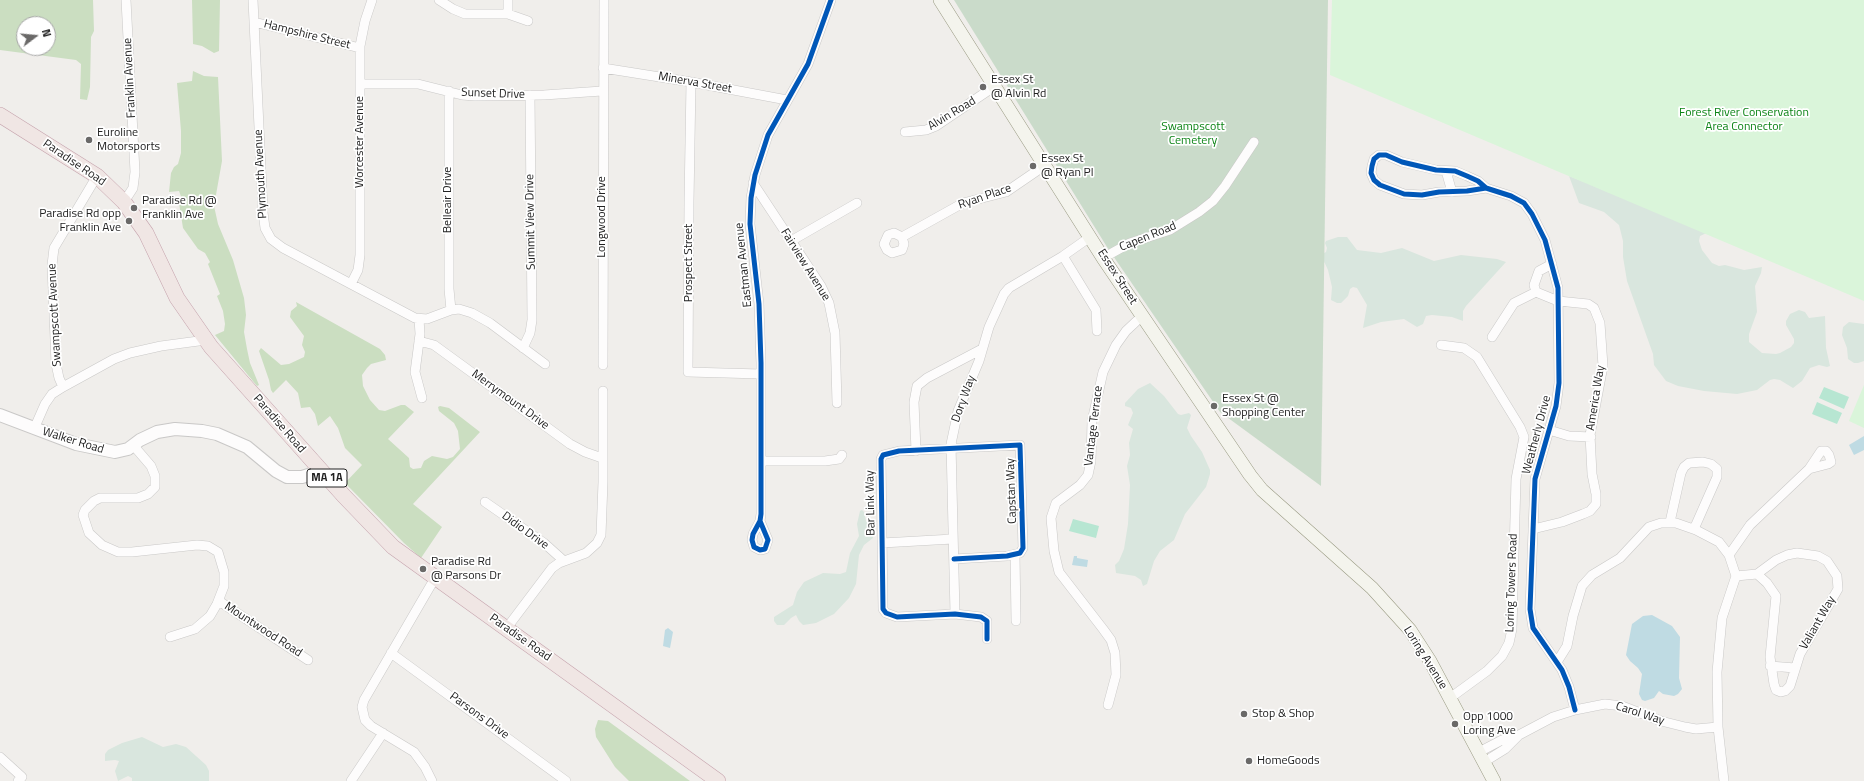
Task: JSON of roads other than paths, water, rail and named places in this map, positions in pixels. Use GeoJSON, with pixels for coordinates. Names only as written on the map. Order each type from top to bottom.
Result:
{"type":"FeatureCollection","features":[{"type":"Feature","properties":{"kind":"highway","name":"Paradise Road"},"geometry":{"type":"LineString","coordinates":[[0,115],[97,176],[124,202],[146,234],[177,298],[206,340],[321,470],[389,543],[405,557],[718,781]]}},
{"type":"Feature","properties":{"kind":"main road","name":"Essex Street"},"geometry":{"type":"LineString","coordinates":[[940,0],[1103,258],[1250,475],[1262,490],[1314,538]]}},
{"type":"Feature","properties":{"kind":"main road","name":"Loring Avenue"},"geometry":{"type":"LineString","coordinates":[[1314,538],[1372,588],[1404,622],[1430,661],[1494,781]]}},
{"type":"Feature","properties":{"kind":"street","name":"Franklin Avenue"},"geometry":{"type":"LineString","coordinates":[[124,202],[133,188],[135,172],[126,0]]}},
{"type":"Feature","properties":{"kind":"street","name":"Plymouth Avenue"},"geometry":{"type":"LineString","coordinates":[[253,0],[265,228],[271,239],[283,248],[419,319]]}},
{"type":"Feature","properties":{"kind":"street","name":"Worcester Avenue"},"geometry":{"type":"LineString","coordinates":[[351,284],[358,270],[360,255],[360,48],[365,21],[372,0]]}},
{"type":"Feature","properties":{"kind":"street"},"geometry":{"type":"LineString","coordinates":[[439,0],[453,9],[465,14],[508,14],[528,21]]}},
{"type":"Feature","properties":{"kind":"street"},"geometry":{"type":"LineString","coordinates":[[508,0],[508,14]]}},
{"type":"Feature","properties":{"kind":"street","name":"Longwood Drive"},"geometry":{"type":"LineString","coordinates":[[603,365],[602,68],[604,0]]}},
{"type":"Feature","properties":{"kind":"street","name":"Eastman Avenue"},"geometry":{"type":"LineString","coordinates":[[760,521],[761,374],[759,304],[750,224],[753,183],[768,135],[808,64],[831,0]]}},
{"type":"Feature","properties":{"kind":"street","name":"Hampshire Street"},"geometry":{"type":"LineString","coordinates":[[254,22],[360,48]]}},
{"type":"Feature","properties":{"kind":"street","name":"Minerva Street"},"geometry":{"type":"LineString","coordinates":[[602,68],[691,82],[787,100]]}},
{"type":"Feature","properties":{"kind":"street","name":"Prospect Street"},"geometry":{"type":"LineString","coordinates":[[691,82],[688,372],[761,374]]}},
{"type":"Feature","properties":{"kind":"street","name":"Sunset Drive"},"geometry":{"type":"LineString","coordinates":[[360,84],[418,84],[475,96],[602,91]]}},
{"type":"Feature","properties":{"kind":"street","name":"Alvin Road"},"geometry":{"type":"LineString","coordinates":[[905,132],[926,130],[936,126],[995,86]]}},
{"type":"Feature","properties":{"kind":"street","name":"Belleair Drive"},"geometry":{"type":"LineString","coordinates":[[449,91],[449,266],[451,310]]}},
{"type":"Feature","properties":{"kind":"street","name":"Summit View Drive"},"geometry":{"type":"LineString","coordinates":[[523,348],[530,333],[532,320],[530,95]]}},
{"type":"Feature","properties":{"kind":"street","name":"Capen Road"},"geometry":{"type":"LineString","coordinates":[[1103,258],[1130,244],[1170,230],[1198,212],[1212,201],[1225,186],[1254,142]]}},
{"type":"Feature","properties":{"kind":"street","name":"Weatherly Drive"},"geometry":{"type":"LineString","coordinates":[[1486,188],[1417,195],[1404,194],[1380,186],[1374,180],[1371,173],[1374,159],[1379,155],[1386,155],[1402,162],[1446,171],[1455,171],[1478,181],[1486,188],[1511,196],[1528,207],[1541,231],[1558,288],[1558,398],[1535,478],[1530,609],[1532,623],[1566,678],[1575,710]]}},
{"type":"Feature","properties":{"kind":"street","name":"Ryan Place"},"geometry":{"type":"LineString","coordinates":[[902,237],[963,203],[1006,192],[1044,166]]}},
{"type":"Feature","properties":{"kind":"street"},"geometry":{"type":"LineString","coordinates":[[1446,171],[1452,192]]}},
{"type":"Feature","properties":{"kind":"street","name":"Swampscott Avenue"},"geometry":{"type":"LineString","coordinates":[[63,387],[59,378],[56,364],[52,256],[54,248],[63,232],[97,176]]}},
{"type":"Feature","properties":{"kind":"street","name":"Fairview Avenue"},"geometry":{"type":"LineString","coordinates":[[753,183],[821,286],[832,311],[835,333],[837,403]]}},
{"type":"Feature","properties":{"kind":"street"},"geometry":{"type":"LineString","coordinates":[[791,242],[857,204]]}},
{"type":"Feature","properties":{"kind":"street","name":"Dory Way"},"geometry":{"type":"LineString","coordinates":[[955,614],[951,450],[954,426],[958,411],[989,327],[1004,294],[1009,288],[1063,256],[1090,237]]}},
{"type":"Feature","properties":{"kind":"street"},"geometry":{"type":"LineString","coordinates":[[1063,256],[1096,310],[1097,331]]}},
{"type":"Feature","properties":{"kind":"street"},"geometry":{"type":"LineString","coordinates":[[1536,292],[1534,285],[1539,271],[1552,264]]}},
{"type":"Feature","properties":{"kind":"street"},"geometry":{"type":"LineString","coordinates":[[1492,337],[1514,303],[1536,292],[1558,301]]}},
{"type":"Feature","properties":{"kind":"street","name":"America Way"},"geometry":{"type":"LineString","coordinates":[[1533,529],[1562,522],[1594,508],[1597,500],[1592,474],[1591,426],[1598,398],[1603,366],[1600,323],[1594,308],[1588,304],[1558,301]]}},
{"type":"Feature","properties":{"kind":"street"},"geometry":{"type":"LineString","coordinates":[[422,398],[415,372],[419,341],[419,319],[427,319],[451,310],[459,309],[472,313],[545,364]]}},
{"type":"Feature","properties":{"kind":"street","name":"Vantage Terrace"},"geometry":{"type":"LineString","coordinates":[[1108,705],[1116,675],[1116,653],[1103,629],[1059,572],[1054,551],[1051,518],[1056,503],[1080,485],[1088,475],[1091,461],[1094,414],[1102,372],[1116,345],[1126,331],[1142,316]]}},
{"type":"Feature","properties":{"kind":"street"},"geometry":{"type":"LineString","coordinates":[[34,429],[45,404],[52,394],[114,359],[130,352],[160,346],[206,340]]}},
{"type":"Feature","properties":{"kind":"street","name":"Merrymount Drive"},"geometry":{"type":"LineString","coordinates":[[419,341],[438,348],[570,444],[585,452],[602,458]]}},
{"type":"Feature","properties":{"kind":"street","name":"Loring Towers Road"},"geometry":{"type":"LineString","coordinates":[[1441,345],[1464,348],[1477,357],[1523,432],[1524,442],[1517,470],[1512,629],[1509,643],[1502,656],[1487,671],[1450,698]]}},
{"type":"Feature","properties":{"kind":"street"},"geometry":{"type":"LineString","coordinates":[[916,451],[914,402],[917,386],[927,378],[982,349]]}},
{"type":"Feature","properties":{"kind":"street"},"geometry":{"type":"LineString","coordinates":[[506,629],[552,568],[564,561],[586,553],[597,543],[600,536],[603,391]]}},
{"type":"Feature","properties":{"kind":"street","name":"Walker Road"},"geometry":{"type":"LineString","coordinates":[[0,415],[76,444],[105,452],[122,451],[157,432],[165,430],[193,429],[217,434],[233,440],[254,452],[276,471],[293,478],[302,477],[321,470]]}},
{"type":"Feature","properties":{"kind":"street"},"geometry":{"type":"LineString","coordinates":[[1549,430],[1569,436],[1591,438]]}},
{"type":"Feature","properties":{"kind":"street","name":"Mountwood Road"},"geometry":{"type":"LineString","coordinates":[[133,445],[151,466],[155,476],[155,487],[148,494],[138,498],[100,498],[94,501],[85,510],[83,515],[89,533],[102,545],[118,552],[132,552],[197,545],[214,548],[221,559],[224,586],[219,601],[210,616],[201,625],[189,632],[170,637]]}},
{"type":"Feature","properties":{"kind":"street","name":"Capstan Way"},"geometry":{"type":"LineString","coordinates":[[951,450],[1020,445],[1023,548],[1020,553],[1015,554]]}},
{"type":"Feature","properties":{"kind":"street","name":"Bar Link Way"},"geometry":{"type":"LineString","coordinates":[[951,450],[893,452],[883,455],[881,459],[883,609],[891,616],[955,614]]}},
{"type":"Feature","properties":{"kind":"street"},"geometry":{"type":"LineString","coordinates":[[761,461],[825,461],[839,458],[842,455]]}},
{"type":"Feature","properties":{"kind":"street"},"geometry":{"type":"LineString","coordinates":[[1670,522],[1680,473],[1684,467],[1689,463],[1703,462],[1710,464],[1717,469],[1717,476],[1694,529]]}},
{"type":"Feature","properties":{"kind":"street"},"geometry":{"type":"LineString","coordinates":[[1729,555],[1750,524],[1809,469]]}},
{"type":"Feature","properties":{"kind":"street","name":"Didio Drive"},"geometry":{"type":"LineString","coordinates":[[485,502],[544,543],[564,561]]}},
{"type":"Feature","properties":{"kind":"street"},"geometry":{"type":"LineString","coordinates":[[1557,662],[1567,646],[1578,596],[1586,580],[1620,558],[1649,527],[1655,524],[1670,522],[1694,529],[1719,542],[1729,555],[1736,576],[1726,603],[1720,636],[1716,682],[1718,727],[1724,781]]}},
{"type":"Feature","properties":{"kind":"street","name":"Bar Link Way"},"geometry":{"type":"LineString","coordinates":[[882,544],[953,539]]}},
{"type":"Feature","properties":{"kind":"street","name":"Valiant Way"},"geometry":{"type":"LineString","coordinates":[[1797,553],[1818,556],[1827,561],[1834,570],[1838,582],[1838,589],[1800,654],[1790,686],[1785,691],[1781,692],[1775,688],[1770,666],[1771,636],[1776,596],[1767,583],[1757,574],[1776,560],[1787,555],[1797,553]]}},
{"type":"Feature","properties":{"kind":"street"},"geometry":{"type":"LineString","coordinates":[[954,559],[1015,554],[1016,621]]}},
{"type":"Feature","properties":{"kind":"street"},"geometry":{"type":"LineString","coordinates":[[1736,576],[1757,574]]}},
{"type":"Feature","properties":{"kind":"street"},"geometry":{"type":"LineString","coordinates":[[432,781],[425,767],[414,752],[371,726],[365,720],[362,707],[364,700],[391,652],[435,578]]}},
{"type":"Feature","properties":{"kind":"street","name":"Mountwood Road"},"geometry":{"type":"LineString","coordinates":[[219,601],[308,660]]}},
{"type":"Feature","properties":{"kind":"street"},"geometry":{"type":"LineString","coordinates":[[955,614],[984,618],[987,621],[987,639]]}},
{"type":"Feature","properties":{"kind":"street","name":"Parsons Drive"},"geometry":{"type":"LineString","coordinates":[[391,652],[566,781]]}},
{"type":"Feature","properties":{"kind":"street"},"geometry":{"type":"LineString","coordinates":[[1770,666],[1795,668]]}},
{"type":"Feature","properties":{"kind":"street","name":"Carol Way"},"geometry":{"type":"LineString","coordinates":[[1481,757],[1502,740],[1519,735],[1543,721],[1575,710],[1605,704],[1622,706],[1661,721],[1685,727],[1696,729],[1718,727]]}},
{"type":"Feature","properties":{"kind":"street"},"geometry":{"type":"LineString","coordinates":[[351,781],[383,734]]}},
{"type":"Feature","properties":{"kind":"street"},"geometry":{"type":"LineString","coordinates":[[0,757],[22,777],[18,781]]}},
{"type":"Feature","properties":{"kind":"water"},"geometry":{"type":"Polygon","coordinates":[[[1864,436],[1864,450],[1854,455],[1849,445],[1864,436]]]}},
{"type":"Feature","properties":{"kind":"water"},"geometry":{"type":"Polygon","coordinates":[[[1074,556],[1088,560],[1087,567],[1072,565],[1074,556]]]}},
{"type":"Feature","properties":{"kind":"water"},"geometry":{"type":"Polygon","coordinates":[[[1652,615],[1672,626],[1680,637],[1679,678],[1682,689],[1674,696],[1663,694],[1659,691],[1654,698],[1645,701],[1642,700],[1639,694],[1642,674],[1626,655],[1632,624],[1643,616],[1652,615]]]}},
{"type":"Feature","properties":{"kind":"water"},"geometry":{"type":"Polygon","coordinates":[[[668,628],[673,632],[670,648],[663,646],[665,630],[668,628]]]}},
{"type":"Feature","properties":{"kind":"place","name":"Essex St @ Alvin Rd"},"geometry":{"type":"Point","coordinates":[983,87]}},
{"type":"Feature","properties":{"kind":"place","name":"Euroline Motorsports"},"geometry":{"type":"Point","coordinates":[89,140]}},
{"type":"Feature","properties":{"kind":"place","name":"Essex St @ Ryan Pl"},"geometry":{"type":"Point","coordinates":[1033,166]}},
{"type":"Feature","properties":{"kind":"place","name":"Paradise Rd @ Franklin Ave"},"geometry":{"type":"Point","coordinates":[134,208]}},
{"type":"Feature","properties":{"kind":"place","name":"Paradise Rd opp Franklin Ave"},"geometry":{"type":"Point","coordinates":[129,221]}},
{"type":"Feature","properties":{"kind":"place","name":"Essex St @ Shopping Center"},"geometry":{"type":"Point","coordinates":[1214,406]}},
{"type":"Feature","properties":{"kind":"place","name":"Paradise Rd @ Parsons Dr"},"geometry":{"type":"Point","coordinates":[423,569]}},
{"type":"Feature","properties":{"kind":"place","name":"Stop & Shop"},"geometry":{"type":"Point","coordinates":[1244,714]}},
{"type":"Feature","properties":{"kind":"place","name":"Opp 1000 Loring Ave"},"geometry":{"type":"Point","coordinates":[1455,724]}},
{"type":"Feature","properties":{"kind":"place","name":"HomeGoods"},"geometry":{"type":"Point","coordinates":[1249,761]}},
{"type":"Feature","properties":{"kind":"park label","name":"Forest River Conservation Area Connector"},"geometry":{"type":"Point","coordinates":[1744,120]}},
{"type":"Feature","properties":{"kind":"park label","name":"Swampscott Cemetery"},"geometry":{"type":"Point","coordinates":[1193,134]}}]}
